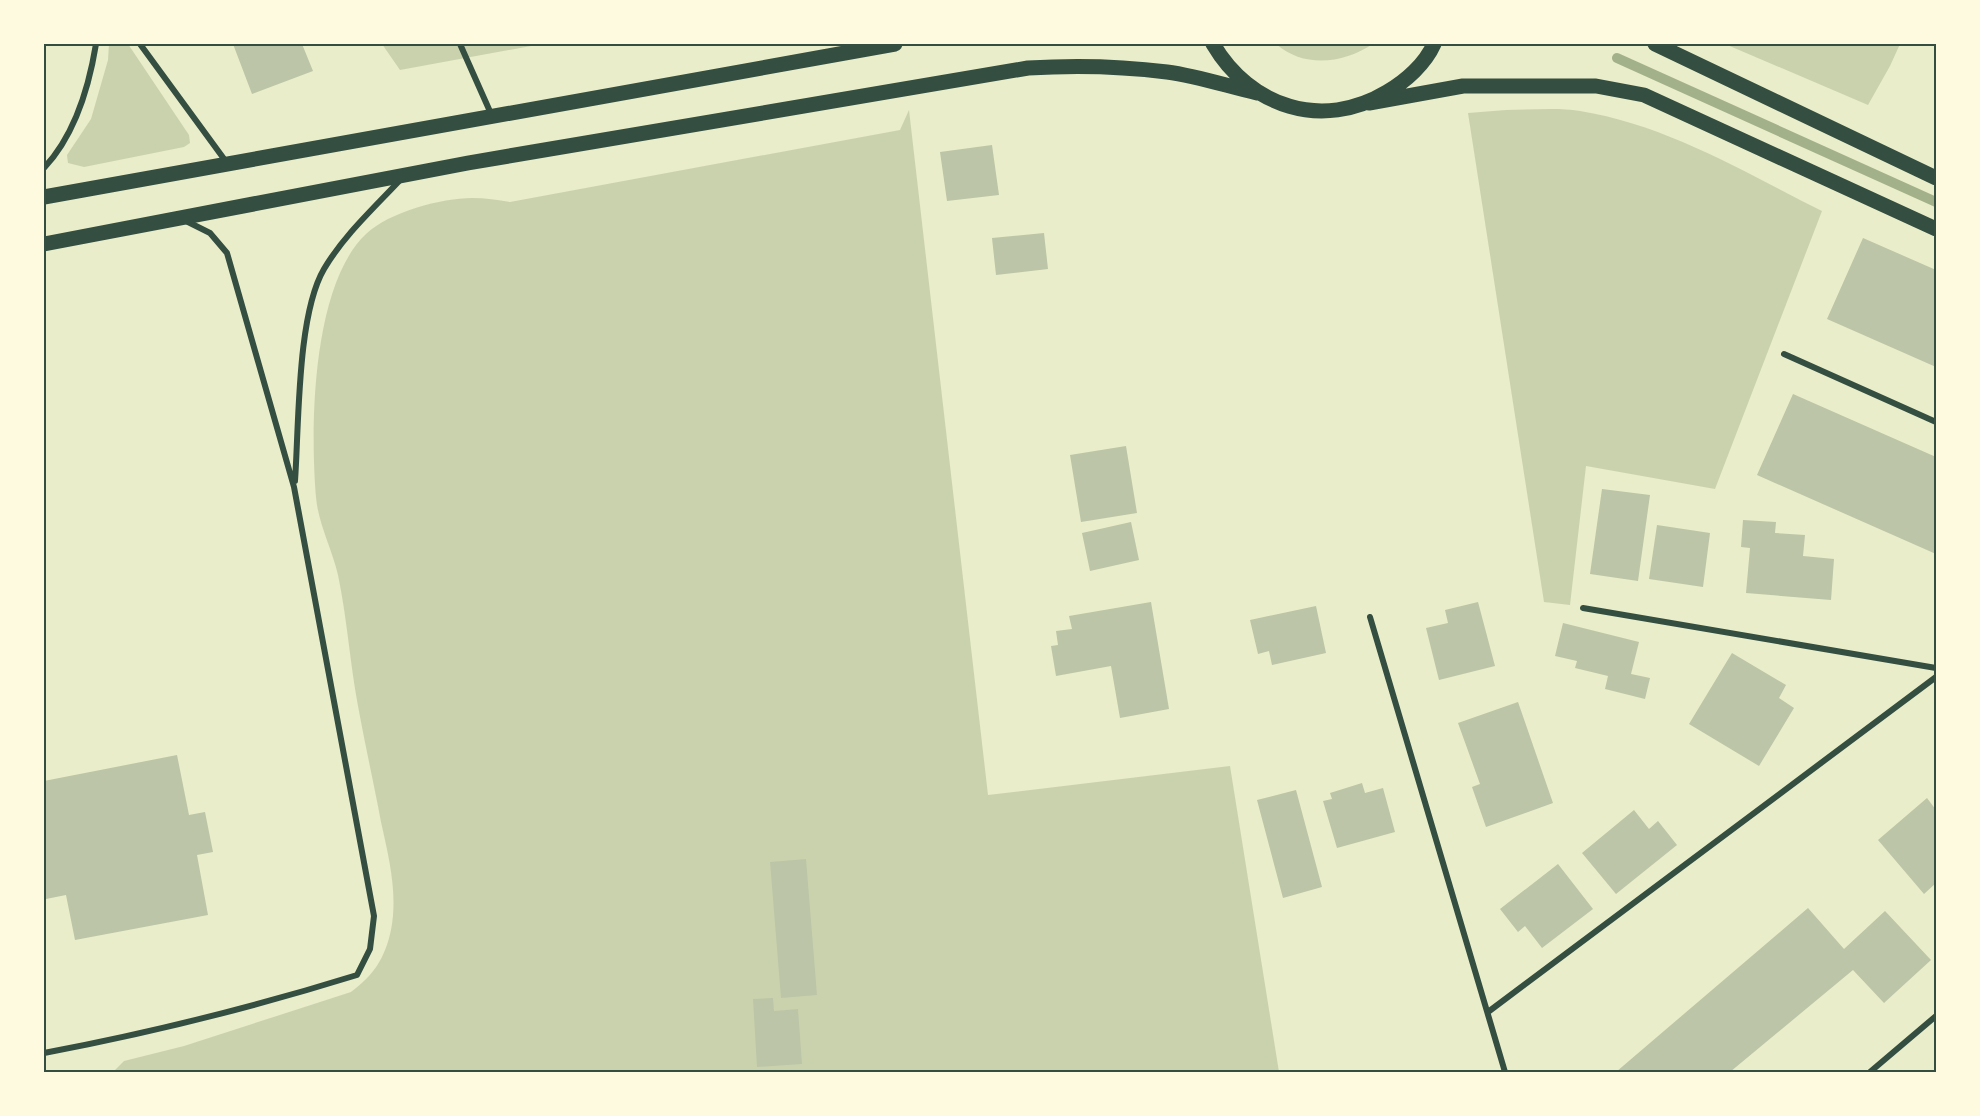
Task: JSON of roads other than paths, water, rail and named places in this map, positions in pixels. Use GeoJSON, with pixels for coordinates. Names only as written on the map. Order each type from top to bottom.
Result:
{"type":"FeatureCollection","features":[{"type":"Feature","properties":{"kind":"main road"},"geometry":{"type":"LineString","coordinates":[[44,197],[896,44]]}},
{"type":"Feature","properties":{"kind":"main road"},"geometry":{"type":"LineString","coordinates":[[1213,44],[1226,66],[1257,93]]}},
{"type":"Feature","properties":{"kind":"main road"},"geometry":{"type":"LineString","coordinates":[[1369,103],[1403,83],[1430,53],[1434,44]]}},
{"type":"Feature","properties":{"kind":"main road"},"geometry":{"type":"LineString","coordinates":[[1655,44],[1936,178]]}},
{"type":"Feature","properties":{"kind":"main road"},"geometry":{"type":"LineString","coordinates":[[44,244],[468,163],[1028,68],[1074,65],[1169,72],[1257,93],[1283,105],[1312,111],[1341,110],[1463,86],[1596,86],[1644,95],[1936,229]]}},
{"type":"Feature","properties":{"kind":"street"},"geometry":{"type":"LineString","coordinates":[[44,168],[72,124],[82,102],[90,80],[96,44]]}},
{"type":"Feature","properties":{"kind":"street"},"geometry":{"type":"LineString","coordinates":[[140,44],[227,164]]}},
{"type":"Feature","properties":{"kind":"street"},"geometry":{"type":"LineString","coordinates":[[460,44],[492,116]]}},
{"type":"Feature","properties":{"kind":"street"},"geometry":{"type":"LineString","coordinates":[[294,487],[305,340],[313,295],[323,270],[338,248],[403,177]]}},
{"type":"Feature","properties":{"kind":"street"},"geometry":{"type":"LineString","coordinates":[[44,1053],[129,1037],[281,998],[357,975],[370,949],[374,916],[294,487],[227,253],[210,232],[177,217]]}},
{"type":"Feature","properties":{"kind":"street"},"geometry":{"type":"LineString","coordinates":[[1784,354],[1936,422]]}},
{"type":"Feature","properties":{"kind":"street"},"geometry":{"type":"LineString","coordinates":[[1583,608],[1936,668]]}},
{"type":"Feature","properties":{"kind":"street"},"geometry":{"type":"LineString","coordinates":[[1370,617],[1505,1072]]}},
{"type":"Feature","properties":{"kind":"street"},"geometry":{"type":"LineString","coordinates":[[1488,1012],[1936,677]]}},
{"type":"Feature","properties":{"kind":"street"},"geometry":{"type":"LineString","coordinates":[[1870,1072],[1936,1016]]}},
{"type":"Feature","properties":{"kind":"waterway"},"geometry":{"type":"LineString","coordinates":[[1617,58],[1936,202]]}}]}
